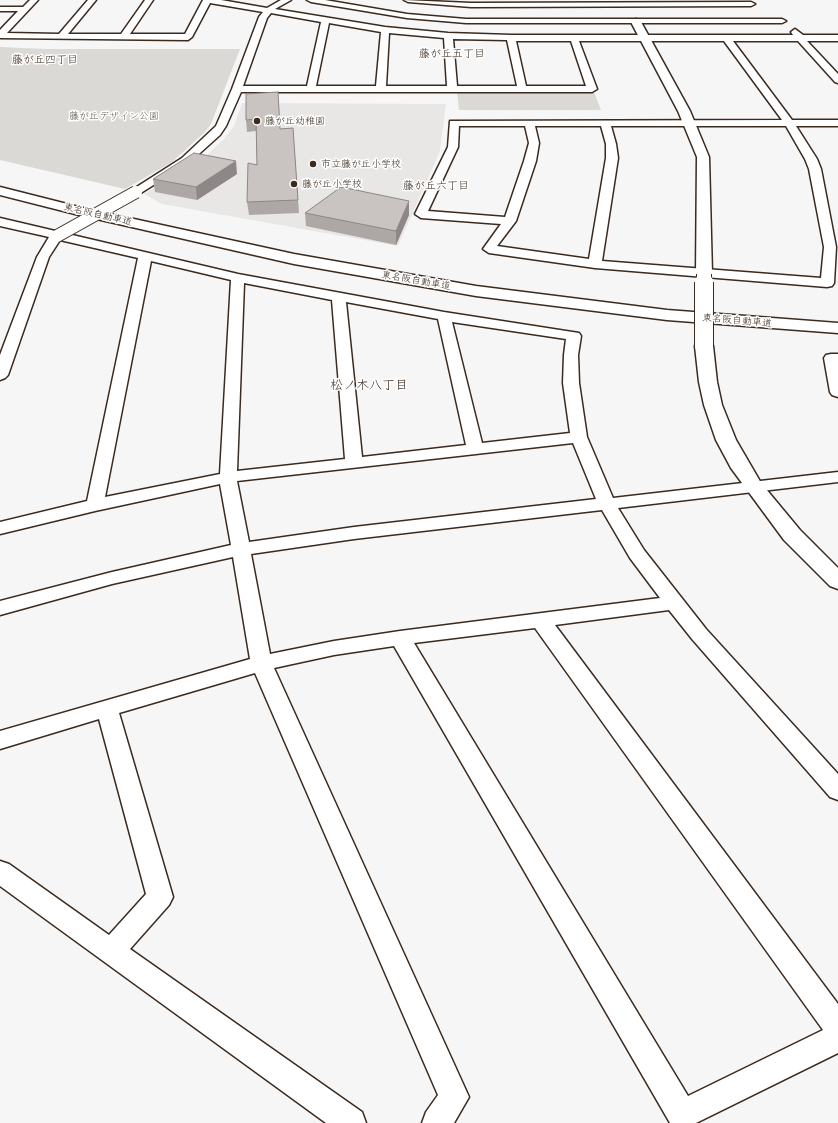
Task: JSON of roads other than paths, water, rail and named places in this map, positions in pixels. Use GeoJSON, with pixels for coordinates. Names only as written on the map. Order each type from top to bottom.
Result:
{"type":"FeatureCollection","features":[{"type":"Feature","properties":{"kind":"main road"},"geometry":{"type":"LineString","coordinates":[[636,22],[689,123],[702,157],[704,346],[708,382],[713,405],[726,440],[754,487],[792,535],[838,581]]}},
{"type":"Feature","properties":{"kind":"main road","name":"東名阪自動車道"},"geometry":{"type":"LineString","coordinates":[[0,180],[92,203],[230,233],[386,264],[469,278],[577,293],[668,303],[838,316]]}},
{"type":"Feature","properties":{"kind":"main road","name":"東名阪自動車道"},"geometry":{"type":"LineString","coordinates":[[0,191],[79,211],[286,257],[468,290],[667,315],[838,328]]}},
{"type":"Feature","properties":{"kind":"street"},"geometry":{"type":"LineString","coordinates":[[34,0],[0,34],[61,37],[188,37],[207,0],[386,30],[448,36],[511,38],[838,38]]}},
{"type":"Feature","properties":{"kind":"street"},"geometry":{"type":"LineString","coordinates":[[61,37],[92,0]]}},
{"type":"Feature","properties":{"kind":"street"},"geometry":{"type":"LineString","coordinates":[[124,37],[149,0]]}},
{"type":"Feature","properties":{"kind":"street"},"geometry":{"type":"LineString","coordinates":[[0,373],[43,257],[49,245],[57,236],[136,192],[176,167],[206,144],[221,126],[237,89],[261,20],[268,10],[287,0]]}},
{"type":"Feature","properties":{"kind":"street"},"geometry":{"type":"LineString","coordinates":[[311,0],[407,16],[446,20],[542,22],[782,21]]}},
{"type":"Feature","properties":{"kind":"street"},"geometry":{"type":"LineString","coordinates":[[408,0],[462,5],[537,5],[626,2],[755,6],[782,21],[801,38],[838,80]]}},
{"type":"Feature","properties":{"kind":"street"},"geometry":{"type":"LineString","coordinates":[[359,8],[371,3]]}},
{"type":"Feature","properties":{"kind":"street"},"geometry":{"type":"LineString","coordinates":[[537,5],[542,22]]}},
{"type":"Feature","properties":{"kind":"street"},"geometry":{"type":"LineString","coordinates":[[0,9],[25,9]]}},
{"type":"Feature","properties":{"kind":"street"},"geometry":{"type":"LineString","coordinates":[[311,89],[326,20]]}},
{"type":"Feature","properties":{"kind":"street"},"geometry":{"type":"LineString","coordinates":[[381,89],[386,30]]}},
{"type":"Feature","properties":{"kind":"street"},"geometry":{"type":"LineString","coordinates":[[448,36],[452,89]]}},
{"type":"Feature","properties":{"kind":"street"},"geometry":{"type":"LineString","coordinates":[[511,38],[522,89]]}},
{"type":"Feature","properties":{"kind":"street"},"geometry":{"type":"LineString","coordinates":[[237,89],[592,89],[574,38]]}},
{"type":"Feature","properties":{"kind":"street"},"geometry":{"type":"LineString","coordinates":[[529,123],[534,143],[530,161],[510,221],[489,248],[595,264],[827,283],[834,263],[815,169],[806,150],[789,123],[727,38]]}},
{"type":"Feature","properties":{"kind":"street"},"geometry":{"type":"LineString","coordinates":[[510,221],[421,214],[453,147],[455,135],[454,123],[838,123]]}},
{"type":"Feature","properties":{"kind":"street"},"geometry":{"type":"LineString","coordinates":[[595,264],[612,158],[612,144],[605,123]]}},
{"type":"Feature","properties":{"kind":"street"},"geometry":{"type":"LineString","coordinates":[[0,222],[238,278],[339,298],[574,336],[571,355],[571,383],[579,437],[607,504],[637,554],[699,634],[838,790]]}},
{"type":"Feature","properties":{"kind":"street"},"geometry":{"type":"LineString","coordinates":[[95,505],[145,257]]}},
{"type":"Feature","properties":{"kind":"street"},"geometry":{"type":"LineString","coordinates":[[238,278],[228,477],[261,663],[454,1097],[437,1123]]}},
{"type":"Feature","properties":{"kind":"street"},"geometry":{"type":"LineString","coordinates":[[339,298],[354,461]]}},
{"type":"Feature","properties":{"kind":"street"},"geometry":{"type":"LineString","coordinates":[[444,316],[475,448]]}},
{"type":"Feature","properties":{"kind":"street"},"geometry":{"type":"LineString","coordinates":[[838,358],[830,358],[838,392]]}},
{"type":"Feature","properties":{"kind":"street"},"geometry":{"type":"LineString","coordinates":[[0,528],[95,505],[228,477],[354,461],[579,437]]}},
{"type":"Feature","properties":{"kind":"street"},"geometry":{"type":"LineString","coordinates":[[0,608],[112,578],[241,549],[354,533],[838,477]]}},
{"type":"Feature","properties":{"kind":"street"},"geometry":{"type":"LineString","coordinates":[[0,740],[261,663],[334,648],[400,638],[674,603]]}},
{"type":"Feature","properties":{"kind":"street"},"geometry":{"type":"LineString","coordinates":[[540,620],[838,1027]]}},
{"type":"Feature","properties":{"kind":"street"},"geometry":{"type":"LineString","coordinates":[[400,638],[682,1114],[838,1038]]}},
{"type":"Feature","properties":{"kind":"street"},"geometry":{"type":"LineString","coordinates":[[107,709],[160,897],[111,951]]}},
{"type":"Feature","properties":{"kind":"street"},"geometry":{"type":"LineString","coordinates":[[0,872],[351,1123]]}},
{"type":"Feature","properties":{"kind":"place","name":"藤が丘幼稚園"},"geometry":{"type":"Point","coordinates":[257,121]}},
{"type":"Feature","properties":{"kind":"place","name":"市立藤が丘小学校"},"geometry":{"type":"Point","coordinates":[313,164]}},
{"type":"Feature","properties":{"kind":"place","name":"藤が丘小学校"},"geometry":{"type":"Point","coordinates":[294,184]}},
{"type":"Feature","properties":{"kind":"district","name":"藤が丘五丁目"},"geometry":{"type":"Point","coordinates":[452,54]}},
{"type":"Feature","properties":{"kind":"district","name":"藤が丘四丁目"},"geometry":{"type":"Point","coordinates":[45,60]}},
{"type":"Feature","properties":{"kind":"district","name":"藤が丘六丁目"},"geometry":{"type":"Point","coordinates":[436,186]}},
{"type":"Feature","properties":{"kind":"district","name":"松ノ木八丁目"},"geometry":{"type":"Point","coordinates":[369,386]}},
{"type":"Feature","properties":{"kind":"park label","name":"藤が丘デザイン公園"},"geometry":{"type":"Point","coordinates":[114,116]}}]}
